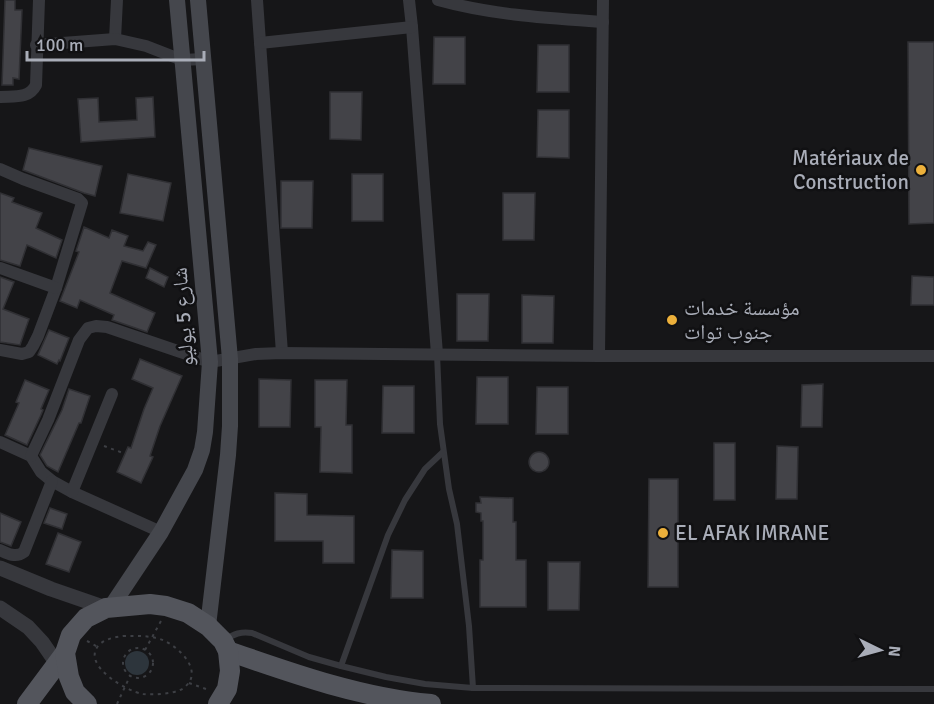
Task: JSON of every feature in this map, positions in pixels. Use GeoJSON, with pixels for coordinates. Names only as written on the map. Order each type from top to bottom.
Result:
{"type":"FeatureCollection","features":[{"type":"Feature","properties":{"kind":"main road","name":"شارع 5 يوليو"},"geometry":{"type":"LineString","coordinates":[[109,608],[160,532],[195,470],[202,450],[210,362],[177,0]]}},
{"type":"Feature","properties":{"kind":"main road","name":"شارع 5 يوليو"},"geometry":{"type":"LineString","coordinates":[[198,0],[230,359],[228,455],[208,626]]}},
{"type":"Feature","properties":{"kind":"main road"},"geometry":{"type":"LineString","coordinates":[[27,704],[61,659],[71,635],[86,618],[109,608],[150,604],[188,613],[208,626],[226,646],[307,678],[395,699],[431,704]]}},
{"type":"Feature","properties":{"kind":"main road"},"geometry":{"type":"LineString","coordinates":[[214,697],[227,690],[230,671],[226,646]]}},
{"type":"Feature","properties":{"kind":"main road"},"geometry":{"type":"LineString","coordinates":[[61,659],[81,698]]}},
{"type":"Feature","properties":{"kind":"street"},"geometry":{"type":"LineString","coordinates":[[0,97],[24,96],[36,85],[39,0]]}},
{"type":"Feature","properties":{"kind":"street"},"geometry":{"type":"LineString","coordinates":[[115,39],[117,0]]}},
{"type":"Feature","properties":{"kind":"street"},"geometry":{"type":"LineString","coordinates":[[257,0],[282,352]]}},
{"type":"Feature","properties":{"kind":"street"},"geometry":{"type":"LineString","coordinates":[[408,0],[437,354]]}},
{"type":"Feature","properties":{"kind":"street"},"geometry":{"type":"LineString","coordinates":[[438,0],[467,8],[517,15],[603,22]]}},
{"type":"Feature","properties":{"kind":"street"},"geometry":{"type":"LineString","coordinates":[[599,356],[603,0]]}},
{"type":"Feature","properties":{"kind":"street"},"geometry":{"type":"LineString","coordinates":[[260,43],[412,27]]}},
{"type":"Feature","properties":{"kind":"street"},"geometry":{"type":"LineString","coordinates":[[36,45],[115,39],[146,46],[182,60],[203,58]]}},
{"type":"Feature","properties":{"kind":"street"},"geometry":{"type":"LineString","coordinates":[[0,169],[81,201],[82,206],[56,288],[38,336],[29,352],[22,354],[0,350]]}},
{"type":"Feature","properties":{"kind":"street"},"geometry":{"type":"LineString","coordinates":[[0,268],[56,288]]}},
{"type":"Feature","properties":{"kind":"street"},"geometry":{"type":"LineString","coordinates":[[31,456],[48,420],[79,340],[88,328],[96,326],[107,327],[210,362],[282,352],[599,356],[934,356]]}},
{"type":"Feature","properties":{"kind":"street"},"geometry":{"type":"LineString","coordinates":[[72,492],[112,394]]}},
{"type":"Feature","properties":{"kind":"street"},"geometry":{"type":"LineString","coordinates":[[0,442],[31,456],[41,472],[72,492],[160,532]]}},
{"type":"Feature","properties":{"kind":"street"},"geometry":{"type":"LineString","coordinates":[[0,550],[12,555],[20,555],[24,552],[52,480]]}},
{"type":"Feature","properties":{"kind":"street"},"geometry":{"type":"LineString","coordinates":[[0,568],[51,589],[109,608]]}},
{"type":"Feature","properties":{"kind":"street"},"geometry":{"type":"LineString","coordinates":[[0,608],[28,627],[61,659]]}},
{"type":"Feature","properties":{"kind":"lane"},"geometry":{"type":"LineString","coordinates":[[437,354],[443,452],[457,524],[469,626],[473,688]]}},
{"type":"Feature","properties":{"kind":"lane"},"geometry":{"type":"LineString","coordinates":[[341,666],[388,535],[405,500],[425,470],[443,452]]}},
{"type":"Feature","properties":{"kind":"lane"},"geometry":{"type":"LineString","coordinates":[[226,646],[238,633],[252,633],[309,657],[341,666],[425,684],[473,688],[934,689]]}},
{"type":"Feature","properties":{"kind":"path"},"geometry":{"type":"LineString","coordinates":[[93,442],[123,453]]}},
{"type":"Feature","properties":{"kind":"path"},"geometry":{"type":"LineString","coordinates":[[145,650],[162,618]]}},
{"type":"Feature","properties":{"kind":"path"},"geometry":{"type":"LineString","coordinates":[[143,636],[162,640],[183,655],[191,668],[189,683],[182,690],[160,694],[143,694],[125,688],[99,665],[96,659],[98,646],[110,638],[143,636]]}},
{"type":"Feature","properties":{"kind":"path"},"geometry":{"type":"LineString","coordinates":[[88,641],[98,646]]}},
{"type":"Feature","properties":{"kind":"path"},"geometry":{"type":"LineString","coordinates":[[138,648],[145,650],[151,656],[151,669],[144,676],[135,678],[130,676],[123,664],[126,654],[138,648]]}},
{"type":"Feature","properties":{"kind":"path"},"geometry":{"type":"LineString","coordinates":[[117,704],[130,676]]}},
{"type":"Feature","properties":{"kind":"path"},"geometry":{"type":"LineString","coordinates":[[189,683],[214,697]]}},
{"type":"Feature","properties":{"kind":"shaded area"},"geometry":{"type":"Polygon","coordinates":[[[137,651],[146,654],[149,663],[146,672],[137,675],[128,672],[125,663],[128,654],[137,651]]]}},
{"type":"Feature","properties":{"kind":"building"},"geometry":{"type":"Polygon","coordinates":[[[5,0],[15,0],[15,10],[22,10],[19,79],[13,78],[13,85],[2,85],[5,0]]]}},
{"type":"Feature","properties":{"kind":"building"},"geometry":{"type":"Polygon","coordinates":[[[434,37],[465,37],[465,84],[433,84],[434,37]]]}},
{"type":"Feature","properties":{"kind":"building"},"geometry":{"type":"Polygon","coordinates":[[[908,42],[934,42],[934,223],[909,224],[908,42]]]}},
{"type":"Feature","properties":{"kind":"building"},"geometry":{"type":"Polygon","coordinates":[[[538,45],[569,45],[569,92],[537,92],[538,45]]]}},
{"type":"Feature","properties":{"kind":"building"},"geometry":{"type":"Polygon","coordinates":[[[330,92],[362,92],[361,140],[330,139],[330,92]]]}},
{"type":"Feature","properties":{"kind":"building"},"geometry":{"type":"Polygon","coordinates":[[[153,97],[155,137],[81,142],[78,99],[98,98],[99,122],[137,120],[136,98],[153,97]]]}},
{"type":"Feature","properties":{"kind":"building"},"geometry":{"type":"Polygon","coordinates":[[[538,110],[569,110],[569,158],[537,157],[538,110]]]}},
{"type":"Feature","properties":{"kind":"building"},"geometry":{"type":"Polygon","coordinates":[[[29,148],[102,166],[95,196],[23,170],[29,148]]]}},
{"type":"Feature","properties":{"kind":"building"},"geometry":{"type":"Polygon","coordinates":[[[128,174],[171,183],[163,221],[120,213],[128,174]]]}},
{"type":"Feature","properties":{"kind":"building"},"geometry":{"type":"Polygon","coordinates":[[[352,174],[383,174],[383,221],[352,221],[352,174]]]}},
{"type":"Feature","properties":{"kind":"building"},"geometry":{"type":"Polygon","coordinates":[[[281,181],[313,181],[312,228],[281,228],[281,181]]]}},
{"type":"Feature","properties":{"kind":"building"},"geometry":{"type":"Polygon","coordinates":[[[0,193],[14,198],[12,202],[42,213],[36,228],[62,240],[56,258],[27,245],[20,266],[0,260],[0,193]]]}},
{"type":"Feature","properties":{"kind":"building"},"geometry":{"type":"Polygon","coordinates":[[[503,193],[535,193],[534,240],[503,240],[503,193]]]}},
{"type":"Feature","properties":{"kind":"building"},"geometry":{"type":"Polygon","coordinates":[[[84,227],[109,238],[112,230],[128,236],[124,246],[143,251],[148,242],[156,245],[146,268],[122,261],[110,293],[155,313],[147,332],[112,320],[114,315],[80,300],[77,308],[60,301],[79,252],[76,251],[84,227]]]}},
{"type":"Feature","properties":{"kind":"building"},"geometry":{"type":"Polygon","coordinates":[[[150,268],[168,277],[164,287],[146,278],[150,268]]]}},
{"type":"Feature","properties":{"kind":"building"},"geometry":{"type":"Polygon","coordinates":[[[912,276],[934,277],[934,305],[911,305],[912,276]]]}},
{"type":"Feature","properties":{"kind":"building"},"geometry":{"type":"Polygon","coordinates":[[[0,277],[14,282],[3,309],[29,319],[20,345],[0,342],[0,277]]]}},
{"type":"Feature","properties":{"kind":"building"},"geometry":{"type":"Polygon","coordinates":[[[457,294],[489,294],[488,341],[457,341],[457,294]]]}},
{"type":"Feature","properties":{"kind":"building"},"geometry":{"type":"Polygon","coordinates":[[[522,295],[554,296],[553,343],[522,343],[522,295]]]}},
{"type":"Feature","properties":{"kind":"building"},"geometry":{"type":"Polygon","coordinates":[[[49,330],[69,338],[57,364],[38,355],[49,330]]]}},
{"type":"Feature","properties":{"kind":"building"},"geometry":{"type":"Polygon","coordinates":[[[140,359],[182,376],[160,426],[150,456],[153,457],[141,483],[117,472],[128,447],[131,448],[153,388],[132,379],[140,359]]]}},
{"type":"Feature","properties":{"kind":"building"},"geometry":{"type":"Polygon","coordinates":[[[477,377],[508,377],[508,424],[476,424],[477,377]]]}},
{"type":"Feature","properties":{"kind":"building"},"geometry":{"type":"Polygon","coordinates":[[[259,379],[291,380],[290,427],[259,427],[259,379]]]}},
{"type":"Feature","properties":{"kind":"building"},"geometry":{"type":"Polygon","coordinates":[[[25,380],[49,390],[41,409],[43,410],[27,445],[5,435],[19,403],[16,402],[25,380]]]}},
{"type":"Feature","properties":{"kind":"building"},"geometry":{"type":"Polygon","coordinates":[[[315,380],[347,380],[346,425],[352,425],[352,473],[320,472],[321,427],[315,427],[315,380]]]}},
{"type":"Feature","properties":{"kind":"building"},"geometry":{"type":"Polygon","coordinates":[[[823,384],[822,427],[801,427],[802,385],[823,384]]]}},
{"type":"Feature","properties":{"kind":"building"},"geometry":{"type":"Polygon","coordinates":[[[383,386],[414,386],[414,433],[382,433],[383,386]]]}},
{"type":"Feature","properties":{"kind":"building"},"geometry":{"type":"Polygon","coordinates":[[[537,387],[568,387],[568,434],[536,434],[537,387]]]}},
{"type":"Feature","properties":{"kind":"building"},"geometry":{"type":"Polygon","coordinates":[[[69,389],[90,396],[81,423],[79,423],[58,472],[47,466],[40,455],[62,410],[69,389]]]}},
{"type":"Feature","properties":{"kind":"building"},"geometry":{"type":"Polygon","coordinates":[[[714,443],[735,443],[735,500],[714,500],[714,443]]]}},
{"type":"Feature","properties":{"kind":"building"},"geometry":{"type":"Polygon","coordinates":[[[777,446],[798,447],[797,499],[776,499],[777,446]]]}},
{"type":"Feature","properties":{"kind":"building"},"geometry":{"type":"Polygon","coordinates":[[[539,452],[546,455],[549,462],[546,469],[539,472],[532,469],[529,462],[532,455],[539,452]]]}},
{"type":"Feature","properties":{"kind":"building","name":"EL AFAK IMRANE"},"geometry":{"type":"Polygon","coordinates":[[[649,479],[678,479],[678,587],[648,587],[649,479]]]}},
{"type":"Feature","properties":{"kind":"building"},"geometry":{"type":"Polygon","coordinates":[[[275,493],[307,494],[307,515],[354,516],[354,563],[323,563],[323,541],[275,541],[275,493]]]}},
{"type":"Feature","properties":{"kind":"building"},"geometry":{"type":"Polygon","coordinates":[[[480,497],[513,498],[513,522],[516,522],[516,560],[526,560],[526,607],[480,607],[483,521],[481,521],[481,513],[476,512],[476,503],[481,503],[480,497]]]}},
{"type":"Feature","properties":{"kind":"building"},"geometry":{"type":"Polygon","coordinates":[[[50,508],[67,514],[62,529],[44,523],[50,508]]]}},
{"type":"Feature","properties":{"kind":"building"},"geometry":{"type":"Polygon","coordinates":[[[0,513],[21,522],[11,546],[0,542],[0,513]]]}},
{"type":"Feature","properties":{"kind":"building"},"geometry":{"type":"Polygon","coordinates":[[[58,533],[81,542],[69,572],[46,564],[58,533]]]}},
{"type":"Feature","properties":{"kind":"building"},"geometry":{"type":"Polygon","coordinates":[[[392,550],[423,551],[423,598],[391,598],[392,550]]]}},
{"type":"Feature","properties":{"kind":"building"},"geometry":{"type":"Polygon","coordinates":[[[548,562],[580,562],[579,610],[548,610],[548,562]]]}},
{"type":"Feature","properties":{"kind":"place","name":"Matériaux de Construction"},"geometry":{"type":"Point","coordinates":[921,170]}},
{"type":"Feature","properties":{"kind":"place","name":"مؤسسة خدمات جنوب توات"},"geometry":{"type":"Point","coordinates":[672,320]}},
{"type":"Feature","properties":{"kind":"place","name":"EL AFAK IMRANE"},"geometry":{"type":"Point","coordinates":[663,533]}}]}
